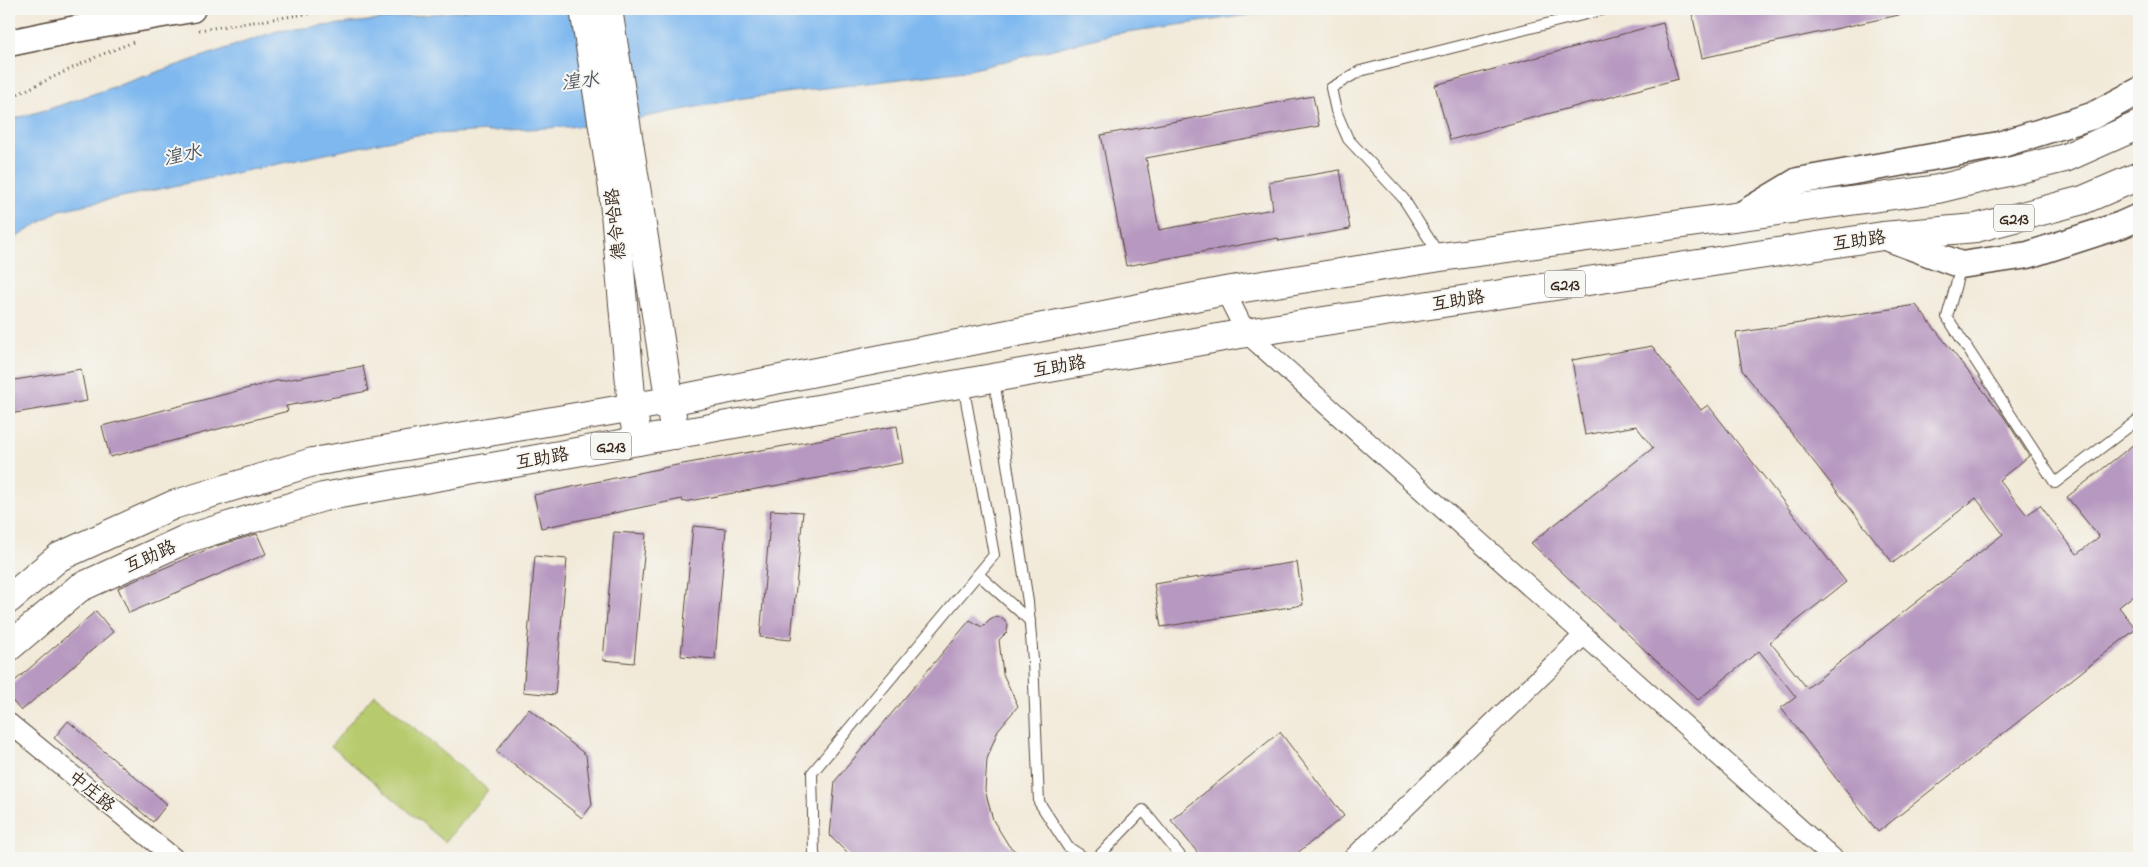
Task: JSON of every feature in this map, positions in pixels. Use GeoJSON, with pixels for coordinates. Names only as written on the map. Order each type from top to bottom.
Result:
{"type":"FeatureCollection","features":[{"type":"Feature","properties":{"kind":"main road","name":"德令哈路"},"geometry":{"type":"LineString","coordinates":[[584,9],[625,186],[669,401],[674,435]]}},
{"type":"Feature","properties":{"kind":"main road","name":"德令哈路"},"geometry":{"type":"LineString","coordinates":[[608,9],[625,186],[632,407],[638,441]]}},
{"type":"Feature","properties":{"kind":"main road"},"geometry":{"type":"LineString","coordinates":[[9,43],[76,29],[195,20]]}},
{"type":"Feature","properties":{"kind":"main road"},"geometry":{"type":"LineString","coordinates":[[1743,214],[1798,181],[1999,145],[2092,116],[2139,91]]}},
{"type":"Feature","properties":{"kind":"main road","name":"互助路"},"geometry":{"type":"LineString","coordinates":[[9,599],[59,557],[173,505],[313,462],[669,401],[1225,291],[1441,257],[1743,214],[1938,189],[2065,158],[2139,125]]}},
{"type":"Feature","properties":{"kind":"main road","name":"互助路"},"geometry":{"type":"LineString","coordinates":[[9,647],[79,588],[186,539],[323,497],[1246,333],[1883,236],[1976,228],[2082,200],[2139,176]]}},
{"type":"Feature","properties":{"kind":"main road"},"geometry":{"type":"LineString","coordinates":[[1883,236],[1961,265],[2028,255],[2122,225],[2139,217]]}},
{"type":"Feature","properties":{"kind":"street"},"geometry":{"type":"LineString","coordinates":[[1225,291],[1246,333],[1833,858]]}},
{"type":"Feature","properties":{"kind":"street"},"geometry":{"type":"LineString","coordinates":[[1353,858],[1584,635]]}},
{"type":"Feature","properties":{"kind":"street","name":"中庄路"},"geometry":{"type":"LineString","coordinates":[[9,723],[174,858]]}},
{"type":"Feature","properties":{"kind":"lane"},"geometry":{"type":"LineString","coordinates":[[1441,257],[1403,198],[1348,139],[1336,111],[1331,88],[1360,71],[1606,9]]}},
{"type":"Feature","properties":{"kind":"lane"},"geometry":{"type":"LineString","coordinates":[[1961,265],[1947,317],[2055,483],[2139,419]]}},
{"type":"Feature","properties":{"kind":"lane"},"geometry":{"type":"LineString","coordinates":[[994,378],[1028,602],[1039,802],[1068,847],[1085,858]]}},
{"type":"Feature","properties":{"kind":"lane"},"geometry":{"type":"LineString","coordinates":[[816,858],[814,855],[812,773],[994,555],[963,383]]}},
{"type":"Feature","properties":{"kind":"lane"},"geometry":{"type":"LineString","coordinates":[[978,574],[1030,621]]}},
{"type":"Feature","properties":{"kind":"lane"},"geometry":{"type":"LineString","coordinates":[[1097,858],[1142,810],[1182,858]]}},
{"type":"Feature","properties":{"kind":"path"},"geometry":{"type":"LineString","coordinates":[[195,20],[340,9]]}},
{"type":"Feature","properties":{"kind":"path"},"geometry":{"type":"LineString","coordinates":[[9,98],[98,56],[142,40]]}},
{"type":"Feature","properties":{"kind":"green space"},"geometry":{"type":"Polygon","coordinates":[[[374,694],[488,790],[445,842],[331,746],[374,694]]]}},
{"type":"Feature","properties":{"kind":"water","name":"湟水"},"geometry":{"type":"Polygon","coordinates":[[[477,9],[1292,9],[1113,34],[966,71],[744,98],[603,125],[416,135],[60,210],[9,242],[9,120],[49,109],[277,31],[477,9]]]}},
{"type":"Feature","properties":{"kind":"building"},"geometry":{"type":"Polygon","coordinates":[[[1691,9],[1899,9],[1899,15],[1702,58],[1691,9]]]}},
{"type":"Feature","properties":{"kind":"building"},"geometry":{"type":"Polygon","coordinates":[[[1663,23],[1678,79],[1450,140],[1435,85],[1663,23]]]}},
{"type":"Feature","properties":{"kind":"building"},"geometry":{"type":"Polygon","coordinates":[[[1313,96],[1319,126],[1146,158],[1159,230],[1273,209],[1269,182],[1340,170],[1350,229],[1279,241],[1278,238],[1126,266],[1101,135],[1313,96]]]}},
{"type":"Feature","properties":{"kind":"building"},"geometry":{"type":"Polygon","coordinates":[[[1916,305],[2004,417],[2029,456],[1999,480],[2027,515],[2040,505],[2077,554],[2099,537],[2067,497],[2139,440],[2139,591],[2119,607],[2136,629],[1878,832],[1781,708],[1796,697],[1759,651],[1698,700],[1531,543],[1653,448],[1636,426],[1585,435],[1572,360],[1652,346],[1701,410],[1708,405],[1846,582],[1770,642],[1807,688],[2003,534],[1976,498],[1893,563],[1742,370],[1736,333],[1916,305]]]}},
{"type":"Feature","properties":{"kind":"building"},"geometry":{"type":"Polygon","coordinates":[[[363,366],[368,391],[286,406],[288,411],[110,457],[102,426],[280,380],[363,366]]]}},
{"type":"Feature","properties":{"kind":"building"},"geometry":{"type":"Polygon","coordinates":[[[81,369],[87,401],[9,414],[9,381],[81,369]]]}},
{"type":"Feature","properties":{"kind":"building"},"geometry":{"type":"Polygon","coordinates":[[[897,426],[903,463],[683,502],[682,499],[541,528],[534,495],[677,465],[897,426]]]}},
{"type":"Feature","properties":{"kind":"building"},"geometry":{"type":"Polygon","coordinates":[[[771,510],[803,512],[791,640],[760,637],[771,510]]]}},
{"type":"Feature","properties":{"kind":"building"},"geometry":{"type":"Polygon","coordinates":[[[693,526],[726,529],[715,659],[681,656],[693,526]]]}},
{"type":"Feature","properties":{"kind":"building"},"geometry":{"type":"Polygon","coordinates":[[[614,532],[646,534],[634,663],[603,660],[614,532]]]}},
{"type":"Feature","properties":{"kind":"building"},"geometry":{"type":"Polygon","coordinates":[[[257,534],[266,554],[129,613],[118,588],[213,547],[257,534]]]}},
{"type":"Feature","properties":{"kind":"building"},"geometry":{"type":"Polygon","coordinates":[[[535,556],[567,559],[555,695],[523,692],[535,556]]]}},
{"type":"Feature","properties":{"kind":"building"},"geometry":{"type":"Polygon","coordinates":[[[1297,562],[1303,605],[1161,627],[1154,584],[1297,562]]]}},
{"type":"Feature","properties":{"kind":"building"},"geometry":{"type":"Polygon","coordinates":[[[96,611],[113,632],[21,711],[9,697],[9,686],[96,611]]]}},
{"type":"Feature","properties":{"kind":"building"},"geometry":{"type":"Polygon","coordinates":[[[997,616],[1004,619],[1008,625],[1007,632],[999,640],[1003,674],[1018,706],[998,730],[987,759],[985,790],[993,820],[1009,846],[1024,858],[852,858],[830,836],[835,781],[970,620],[982,627],[990,619],[997,616]]]}},
{"type":"Feature","properties":{"kind":"building"},"geometry":{"type":"Polygon","coordinates":[[[529,709],[586,755],[592,805],[582,818],[496,751],[529,709]]]}},
{"type":"Feature","properties":{"kind":"building"},"geometry":{"type":"Polygon","coordinates":[[[68,721],[167,804],[153,822],[54,738],[68,721]]]}},
{"type":"Feature","properties":{"kind":"building"},"geometry":{"type":"Polygon","coordinates":[[[1280,732],[1344,816],[1291,858],[1202,858],[1171,820],[1280,732]]]}}]}
